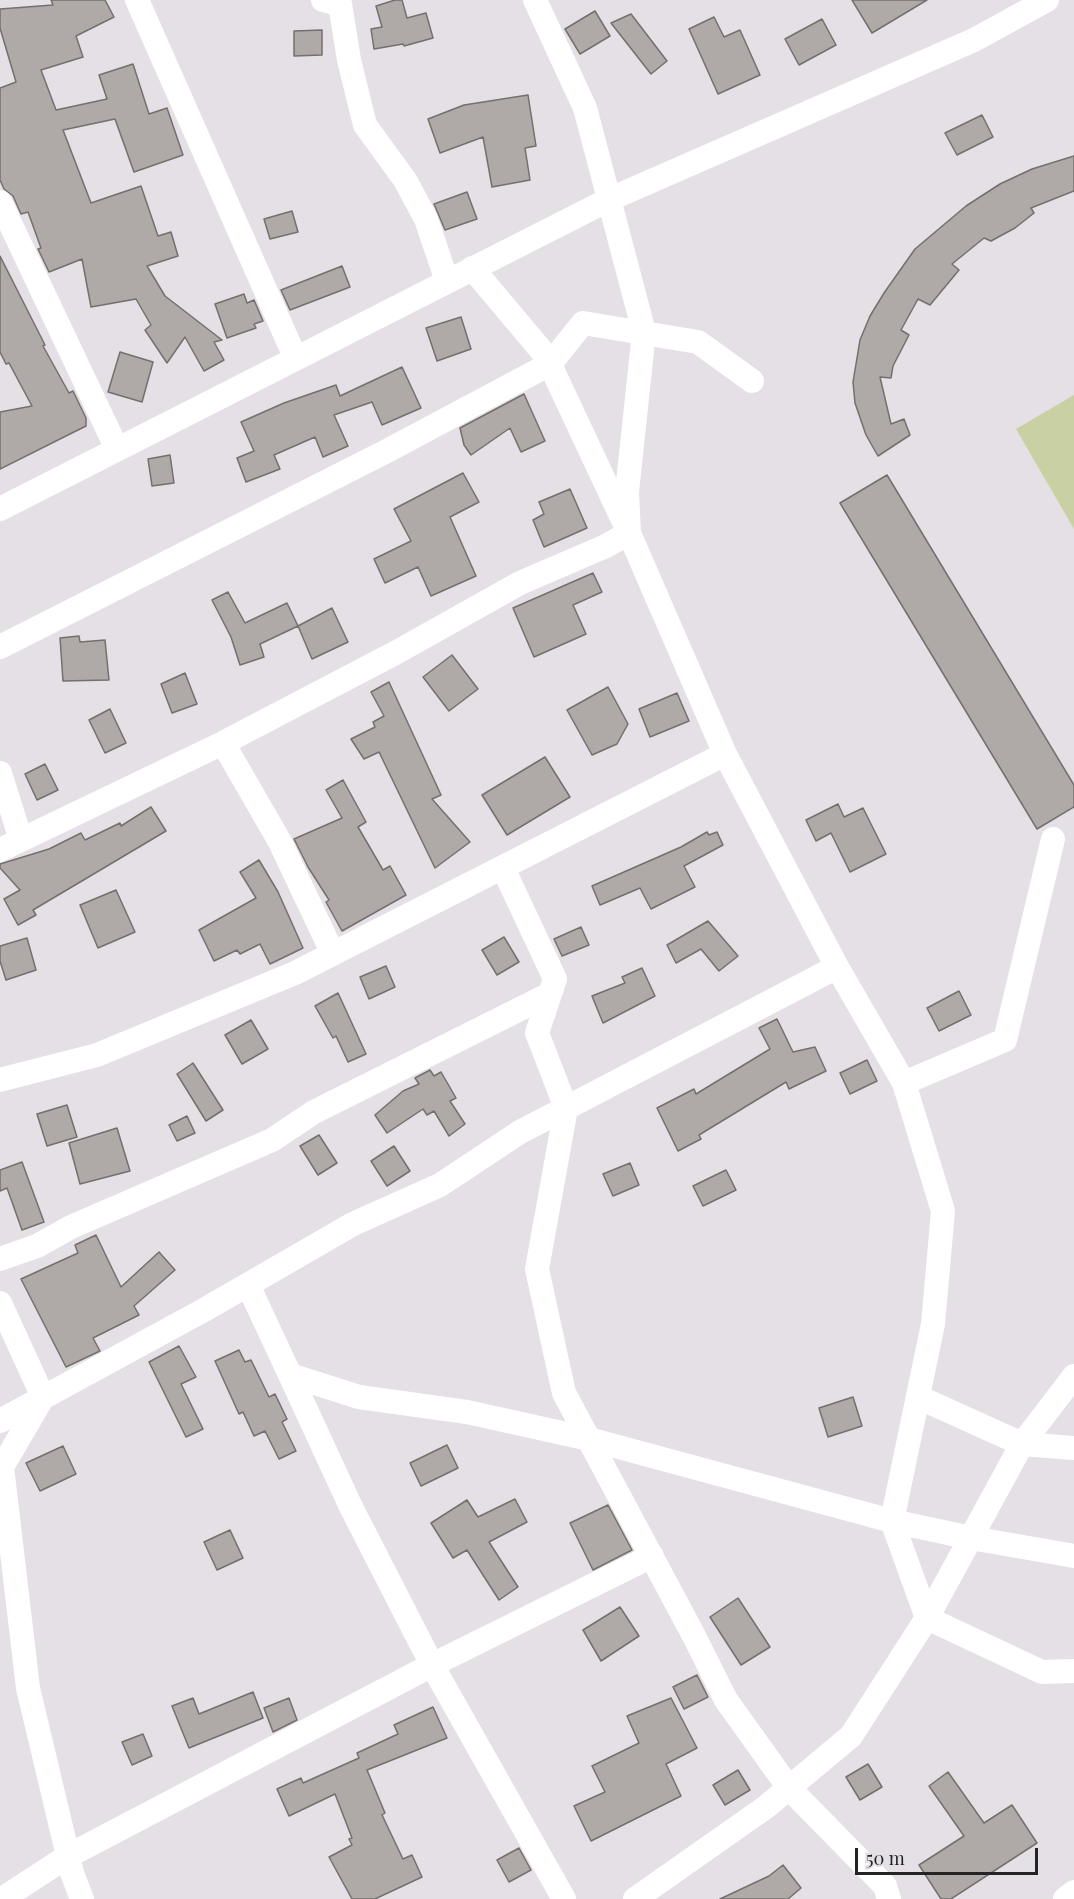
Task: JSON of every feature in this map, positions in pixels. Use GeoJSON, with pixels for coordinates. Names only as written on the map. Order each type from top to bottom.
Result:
{"type":"FeatureCollection","features":[{"type":"Feature","properties":{"kind":"street"},"geometry":{"type":"LineString","coordinates":[[136,0],[167,63],[295,357]]}},
{"type":"Feature","properties":{"kind":"street"},"geometry":{"type":"LineString","coordinates":[[323,0],[340,4],[349,60],[365,125],[405,180],[426,219],[447,281]]}},
{"type":"Feature","properties":{"kind":"street"},"geometry":{"type":"LineString","coordinates":[[534,0],[585,108],[644,332],[627,492],[629,533]]}},
{"type":"Feature","properties":{"kind":"street"},"geometry":{"type":"LineString","coordinates":[[0,510],[295,357],[608,200],[974,40],[1047,0]]}},
{"type":"Feature","properties":{"kind":"street"},"geometry":{"type":"LineString","coordinates":[[0,202],[117,449]]}},
{"type":"Feature","properties":{"kind":"street"},"geometry":{"type":"LineString","coordinates":[[472,268],[546,356],[629,533],[725,754],[837,967],[904,1083],[943,1211],[933,1324],[892,1521],[927,1618],[1042,1672],[1074,1671]]}},
{"type":"Feature","properties":{"kind":"street"},"geometry":{"type":"LineString","coordinates":[[0,647],[385,452],[550,364],[583,323],[698,342],[752,381]]}},
{"type":"Feature","properties":{"kind":"street"},"geometry":{"type":"LineString","coordinates":[[0,773],[11,845],[223,743],[397,652],[520,583],[606,546],[629,533]]}},
{"type":"Feature","properties":{"kind":"street"},"geometry":{"type":"LineString","coordinates":[[223,743],[280,842],[333,954]]}},
{"type":"Feature","properties":{"kind":"street"},"geometry":{"type":"LineString","coordinates":[[0,1080],[97,1055],[295,973],[725,754]]}},
{"type":"Feature","properties":{"kind":"street"},"geometry":{"type":"LineString","coordinates":[[904,1083],[1005,1040],[1053,839]]}},
{"type":"Feature","properties":{"kind":"street"},"geometry":{"type":"LineString","coordinates":[[503,868],[555,979],[537,1033],[566,1108],[537,1269],[564,1393],[726,1700],[789,1788],[885,1886],[890,1899]]}},
{"type":"Feature","properties":{"kind":"street"},"geometry":{"type":"LineString","coordinates":[[0,1421],[248,1285],[353,1224],[440,1185],[520,1132],[837,967]]}},
{"type":"Feature","properties":{"kind":"street"},"geometry":{"type":"LineString","coordinates":[[0,1260],[37,1246],[71,1227],[272,1140],[314,1112],[550,994]]}},
{"type":"Feature","properties":{"kind":"street"},"geometry":{"type":"LineString","coordinates":[[248,1285],[351,1507],[432,1665],[564,1899]]}},
{"type":"Feature","properties":{"kind":"street"},"geometry":{"type":"LineString","coordinates":[[0,1303],[43,1397]]}},
{"type":"Feature","properties":{"kind":"street"},"geometry":{"type":"LineString","coordinates":[[290,1375],[359,1397],[467,1412],[589,1439],[892,1521],[970,1538],[1074,1556]]}},
{"type":"Feature","properties":{"kind":"street"},"geometry":{"type":"LineString","coordinates":[[634,1899],[789,1788],[851,1736],[927,1618],[1022,1444],[1074,1376]]}},
{"type":"Feature","properties":{"kind":"street"},"geometry":{"type":"LineString","coordinates":[[43,1397],[2,1467],[28,1688],[68,1856],[82,1899]]}},
{"type":"Feature","properties":{"kind":"street"},"geometry":{"type":"LineString","coordinates":[[918,1397],[1022,1444],[1074,1448]]}},
{"type":"Feature","properties":{"kind":"street"},"geometry":{"type":"LineString","coordinates":[[2,1899],[68,1856],[432,1665],[651,1556]]}},
{"type":"Feature","properties":{"kind":"street"},"geometry":{"type":"LineString","coordinates":[[1065,1899],[1074,1892]]}},
{"type":"Feature","properties":{"kind":"green space"},"geometry":{"type":"Polygon","coordinates":[[[1074,395],[1074,529],[1016,429],[1074,395]]]}},
{"type":"Feature","properties":{"kind":"building"},"geometry":{"type":"Polygon","coordinates":[[[51,0],[105,0],[114,17],[76,36],[83,57],[41,70],[56,110],[107,99],[99,75],[133,64],[149,114],[167,108],[183,155],[134,172],[115,119],[63,130],[91,203],[141,186],[158,236],[171,232],[178,256],[147,266],[165,296],[222,340],[214,342],[224,360],[204,371],[185,337],[167,363],[145,330],[151,325],[136,299],[91,307],[82,259],[49,272],[38,249],[41,248],[28,212],[21,214],[13,196],[4,189],[0,180],[0,88],[16,82],[0,28],[0,9],[53,5],[51,0]]]}},
{"type":"Feature","properties":{"kind":"building"},"geometry":{"type":"Polygon","coordinates":[[[402,0],[407,18],[426,13],[433,38],[404,46],[403,44],[374,49],[371,29],[382,27],[376,6],[402,0]]]}},
{"type":"Feature","properties":{"kind":"building"},"geometry":{"type":"Polygon","coordinates":[[[852,0],[927,0],[872,33],[852,0]]]}},
{"type":"Feature","properties":{"kind":"building"},"geometry":{"type":"Polygon","coordinates":[[[595,11],[610,36],[580,54],[565,29],[595,11]]]}},
{"type":"Feature","properties":{"kind":"building"},"geometry":{"type":"Polygon","coordinates":[[[631,14],[667,61],[651,74],[611,23],[631,14]]]}},
{"type":"Feature","properties":{"kind":"building"},"geometry":{"type":"Polygon","coordinates":[[[714,17],[724,37],[740,30],[760,75],[718,94],[689,29],[714,17]]]}},
{"type":"Feature","properties":{"kind":"building"},"geometry":{"type":"Polygon","coordinates":[[[822,19],[836,45],[799,65],[785,39],[822,19]]]}},
{"type":"Feature","properties":{"kind":"building"},"geometry":{"type":"Polygon","coordinates":[[[322,30],[322,55],[294,56],[294,31],[322,30]]]}},
{"type":"Feature","properties":{"kind":"building"},"geometry":{"type":"Polygon","coordinates":[[[528,95],[536,146],[525,148],[530,180],[492,187],[483,137],[440,153],[428,119],[464,105],[528,95]]]}},
{"type":"Feature","properties":{"kind":"building"},"geometry":{"type":"Polygon","coordinates":[[[982,115],[993,137],[957,155],[945,133],[982,115]]]}},
{"type":"Feature","properties":{"kind":"building"},"geometry":{"type":"Polygon","coordinates":[[[1074,156],[1074,191],[1031,208],[1034,213],[1015,228],[991,241],[984,238],[952,264],[959,270],[930,305],[918,299],[901,330],[909,335],[893,366],[891,378],[880,377],[891,424],[904,419],[910,435],[878,456],[866,435],[855,403],[853,382],[860,340],[870,316],[884,293],[915,249],[966,206],[1000,184],[1032,169],[1074,156]]]}},
{"type":"Feature","properties":{"kind":"building"},"geometry":{"type":"Polygon","coordinates":[[[467,192],[477,219],[445,230],[434,204],[467,192]]]}},
{"type":"Feature","properties":{"kind":"building"},"geometry":{"type":"Polygon","coordinates":[[[292,211],[298,232],[270,239],[264,219],[292,211]]]}},
{"type":"Feature","properties":{"kind":"building"},"geometry":{"type":"Polygon","coordinates":[[[0,256],[45,345],[43,346],[69,393],[73,391],[86,418],[86,426],[0,469],[0,412],[32,406],[9,363],[6,364],[0,352],[0,256]]]}},
{"type":"Feature","properties":{"kind":"building"},"geometry":{"type":"Polygon","coordinates":[[[342,266],[350,287],[290,310],[281,290],[342,266]]]}},
{"type":"Feature","properties":{"kind":"building"},"geometry":{"type":"Polygon","coordinates":[[[244,294],[247,303],[254,300],[263,321],[254,324],[256,328],[227,338],[215,304],[244,294]]]}},
{"type":"Feature","properties":{"kind":"building"},"geometry":{"type":"Polygon","coordinates":[[[461,317],[471,349],[437,361],[426,328],[461,317]]]}},
{"type":"Feature","properties":{"kind":"building"},"geometry":{"type":"Polygon","coordinates":[[[120,352],[153,362],[142,402],[108,392],[120,352]]]}},
{"type":"Feature","properties":{"kind":"building"},"geometry":{"type":"Polygon","coordinates":[[[402,367],[421,408],[382,425],[372,402],[334,415],[348,446],[323,457],[315,437],[274,455],[280,469],[246,482],[237,458],[254,451],[241,422],[284,403],[336,385],[340,396],[402,367]]]}},
{"type":"Feature","properties":{"kind":"building"},"geometry":{"type":"Polygon","coordinates":[[[524,394],[545,441],[521,452],[510,428],[471,455],[464,445],[460,428],[524,394]]]}},
{"type":"Feature","properties":{"kind":"building"},"geometry":{"type":"Polygon","coordinates":[[[170,455],[174,483],[152,486],[148,459],[170,455]]]}},
{"type":"Feature","properties":{"kind":"building"},"geometry":{"type":"Polygon","coordinates":[[[463,473],[479,502],[450,517],[476,576],[431,596],[418,567],[385,583],[374,559],[411,541],[394,509],[463,473]]]}},
{"type":"Feature","properties":{"kind":"building"},"geometry":{"type":"Polygon","coordinates":[[[887,475],[1074,785],[1074,807],[1037,829],[840,503],[887,475]]]}},
{"type":"Feature","properties":{"kind":"building"},"geometry":{"type":"Polygon","coordinates":[[[570,489],[587,528],[544,547],[533,520],[544,514],[539,502],[570,489]]]}},
{"type":"Feature","properties":{"kind":"building"},"geometry":{"type":"Polygon","coordinates":[[[593,573],[602,592],[573,605],[586,634],[534,657],[513,608],[593,573]]]}},
{"type":"Feature","properties":{"kind":"building"},"geometry":{"type":"Polygon","coordinates":[[[228,592],[245,623],[287,603],[298,626],[260,644],[264,657],[240,665],[231,637],[212,600],[228,592]]]}},
{"type":"Feature","properties":{"kind":"building"},"geometry":{"type":"Polygon","coordinates":[[[332,608],[348,642],[312,659],[298,626],[332,608]]]}},
{"type":"Feature","properties":{"kind":"building"},"geometry":{"type":"Polygon","coordinates":[[[79,636],[80,642],[105,640],[109,680],[63,681],[60,638],[79,636]]]}},
{"type":"Feature","properties":{"kind":"building"},"geometry":{"type":"Polygon","coordinates":[[[452,655],[478,689],[449,711],[423,677],[452,655]]]}},
{"type":"Feature","properties":{"kind":"building"},"geometry":{"type":"Polygon","coordinates":[[[185,673],[197,704],[172,713],[161,684],[185,673]]]}},
{"type":"Feature","properties":{"kind":"building"},"geometry":{"type":"Polygon","coordinates":[[[389,682],[441,795],[432,799],[470,842],[435,868],[379,752],[364,759],[351,739],[375,727],[373,722],[384,716],[371,692],[389,682]]]}},
{"type":"Feature","properties":{"kind":"building"},"geometry":{"type":"Polygon","coordinates":[[[608,687],[628,724],[617,744],[592,755],[567,710],[608,687]]]}},
{"type":"Feature","properties":{"kind":"building"},"geometry":{"type":"Polygon","coordinates":[[[677,693],[689,721],[650,737],[639,709],[677,693]]]}},
{"type":"Feature","properties":{"kind":"building"},"geometry":{"type":"Polygon","coordinates":[[[110,709],[126,743],[105,753],[89,720],[110,709]]]}},
{"type":"Feature","properties":{"kind":"building"},"geometry":{"type":"Polygon","coordinates":[[[545,757],[570,797],[507,835],[482,795],[545,757]]]}},
{"type":"Feature","properties":{"kind":"building"},"geometry":{"type":"Polygon","coordinates":[[[45,764],[58,790],[37,800],[25,774],[45,764]]]}},
{"type":"Feature","properties":{"kind":"building"},"geometry":{"type":"Polygon","coordinates":[[[343,780],[366,822],[358,827],[383,870],[390,866],[406,895],[342,931],[326,902],[329,900],[294,839],[342,818],[326,790],[343,780]]]}},
{"type":"Feature","properties":{"kind":"building"},"geometry":{"type":"Polygon","coordinates":[[[838,804],[844,817],[863,808],[886,854],[850,872],[831,833],[816,841],[806,820],[838,804]]]}},
{"type":"Feature","properties":{"kind":"building"},"geometry":{"type":"Polygon","coordinates":[[[151,807],[166,831],[33,910],[36,915],[18,925],[4,899],[20,890],[0,868],[0,864],[49,849],[81,833],[85,840],[120,823],[121,826],[151,807]]]}},
{"type":"Feature","properties":{"kind":"building"},"geometry":{"type":"Polygon","coordinates":[[[707,832],[709,835],[717,832],[723,845],[684,866],[695,887],[651,909],[640,888],[600,905],[592,886],[681,847],[707,832]]]}},
{"type":"Feature","properties":{"kind":"building"},"geometry":{"type":"Polygon","coordinates":[[[259,860],[278,892],[303,948],[270,964],[260,944],[240,954],[237,950],[214,961],[199,930],[256,898],[240,872],[259,860]]]}},
{"type":"Feature","properties":{"kind":"building"},"geometry":{"type":"Polygon","coordinates":[[[116,890],[135,932],[98,948],[80,905],[116,890]]]}},
{"type":"Feature","properties":{"kind":"building"},"geometry":{"type":"Polygon","coordinates":[[[708,921],[738,956],[719,971],[701,949],[676,963],[667,945],[708,921]]]}},
{"type":"Feature","properties":{"kind":"building"},"geometry":{"type":"Polygon","coordinates":[[[581,927],[589,945],[562,956],[554,939],[581,927]]]}},
{"type":"Feature","properties":{"kind":"building"},"geometry":{"type":"Polygon","coordinates":[[[504,937],[519,962],[497,975],[482,950],[504,937]]]}},
{"type":"Feature","properties":{"kind":"building"},"geometry":{"type":"Polygon","coordinates":[[[27,938],[36,970],[6,980],[0,961],[0,946],[27,938]]]}},
{"type":"Feature","properties":{"kind":"building"},"geometry":{"type":"Polygon","coordinates":[[[386,966],[395,987],[369,999],[360,977],[386,966]]]}},
{"type":"Feature","properties":{"kind":"building"},"geometry":{"type":"Polygon","coordinates":[[[642,968],[655,996],[603,1023],[592,996],[625,983],[622,977],[642,968]]]}},
{"type":"Feature","properties":{"kind":"building"},"geometry":{"type":"Polygon","coordinates":[[[959,991],[971,1015],[939,1031],[927,1008],[959,991]]]}},
{"type":"Feature","properties":{"kind":"building"},"geometry":{"type":"Polygon","coordinates":[[[338,993],[366,1054],[348,1062],[336,1036],[333,1038],[315,1006],[338,993]]]}},
{"type":"Feature","properties":{"kind":"building"},"geometry":{"type":"Polygon","coordinates":[[[777,1019],[793,1052],[815,1047],[826,1071],[789,1089],[786,1082],[699,1135],[701,1139],[678,1151],[657,1108],[694,1089],[696,1094],[770,1049],[759,1028],[777,1019]]]}},
{"type":"Feature","properties":{"kind":"building"},"geometry":{"type":"Polygon","coordinates":[[[251,1020],[268,1049],[242,1064],[225,1035],[251,1020]]]}},
{"type":"Feature","properties":{"kind":"building"},"geometry":{"type":"Polygon","coordinates":[[[867,1060],[877,1081],[850,1094],[840,1073],[867,1060]]]}},
{"type":"Feature","properties":{"kind":"building"},"geometry":{"type":"Polygon","coordinates":[[[193,1063],[223,1110],[206,1121],[177,1074],[193,1063]]]}},
{"type":"Feature","properties":{"kind":"building"},"geometry":{"type":"Polygon","coordinates":[[[430,1070],[434,1076],[441,1072],[456,1098],[450,1101],[465,1124],[449,1136],[434,1111],[427,1115],[423,1109],[387,1133],[375,1115],[403,1091],[419,1084],[415,1078],[430,1070]]]}},
{"type":"Feature","properties":{"kind":"building"},"geometry":{"type":"Polygon","coordinates":[[[67,1105],[77,1137],[47,1146],[37,1114],[67,1105]]]}},
{"type":"Feature","properties":{"kind":"building"},"geometry":{"type":"Polygon","coordinates":[[[187,1116],[195,1133],[177,1141],[169,1125],[187,1116]]]}},
{"type":"Feature","properties":{"kind":"building"},"geometry":{"type":"Polygon","coordinates":[[[117,1128],[130,1171],[80,1184],[69,1143],[117,1128]]]}},
{"type":"Feature","properties":{"kind":"building"},"geometry":{"type":"Polygon","coordinates":[[[319,1135],[337,1163],[318,1175],[300,1146],[319,1135]]]}},
{"type":"Feature","properties":{"kind":"building"},"geometry":{"type":"Polygon","coordinates":[[[394,1146],[410,1171],[387,1186],[371,1161],[394,1146]]]}},
{"type":"Feature","properties":{"kind":"building"},"geometry":{"type":"Polygon","coordinates":[[[22,1162],[44,1222],[22,1230],[7,1188],[0,1191],[0,1170],[22,1162]]]}},
{"type":"Feature","properties":{"kind":"building"},"geometry":{"type":"Polygon","coordinates":[[[630,1163],[639,1185],[613,1196],[603,1174],[630,1163]]]}},
{"type":"Feature","properties":{"kind":"building"},"geometry":{"type":"Polygon","coordinates":[[[726,1170],[736,1190],[703,1206],[693,1186],[726,1170]]]}},
{"type":"Feature","properties":{"kind":"building"},"geometry":{"type":"Polygon","coordinates":[[[96,1235],[121,1287],[159,1252],[175,1270],[134,1306],[139,1315],[93,1338],[100,1351],[66,1367],[21,1279],[78,1253],[75,1245],[96,1235]]]}},
{"type":"Feature","properties":{"kind":"building"},"geometry":{"type":"Polygon","coordinates":[[[179,1346],[196,1377],[181,1384],[203,1429],[186,1437],[149,1362],[179,1346]]]}},
{"type":"Feature","properties":{"kind":"building"},"geometry":{"type":"Polygon","coordinates":[[[239,1350],[245,1362],[251,1360],[269,1397],[275,1394],[287,1419],[282,1422],[296,1451],[279,1459],[265,1431],[254,1436],[243,1412],[239,1414],[215,1361],[239,1350]]]}},
{"type":"Feature","properties":{"kind":"building"},"geometry":{"type":"Polygon","coordinates":[[[853,1397],[862,1426],[828,1437],[819,1408],[853,1397]]]}},
{"type":"Feature","properties":{"kind":"building"},"geometry":{"type":"Polygon","coordinates":[[[447,1445],[458,1468],[421,1486],[410,1463],[447,1445]]]}},
{"type":"Feature","properties":{"kind":"building"},"geometry":{"type":"Polygon","coordinates":[[[63,1446],[76,1474],[40,1491],[26,1463],[63,1446]]]}},
{"type":"Feature","properties":{"kind":"building"},"geometry":{"type":"Polygon","coordinates":[[[515,1499],[527,1522],[489,1542],[518,1587],[499,1600],[467,1550],[453,1558],[431,1523],[467,1500],[478,1517],[515,1499]]]}},
{"type":"Feature","properties":{"kind":"building"},"geometry":{"type":"Polygon","coordinates":[[[608,1505],[632,1550],[593,1570],[570,1523],[608,1505]]]}},
{"type":"Feature","properties":{"kind":"building"},"geometry":{"type":"Polygon","coordinates":[[[230,1530],[243,1558],[217,1570],[204,1542],[230,1530]]]}},
{"type":"Feature","properties":{"kind":"building"},"geometry":{"type":"Polygon","coordinates":[[[738,1598],[770,1647],[741,1665],[710,1617],[738,1598]]]}},
{"type":"Feature","properties":{"kind":"building"},"geometry":{"type":"Polygon","coordinates":[[[620,1607],[639,1636],[601,1661],[583,1630],[620,1607]]]}},
{"type":"Feature","properties":{"kind":"building"},"geometry":{"type":"Polygon","coordinates":[[[697,1675],[708,1697],[684,1709],[673,1687],[697,1675]]]}},
{"type":"Feature","properties":{"kind":"building"},"geometry":{"type":"Polygon","coordinates":[[[253,1692],[263,1718],[189,1748],[172,1706],[193,1698],[199,1714],[253,1692]]]}},
{"type":"Feature","properties":{"kind":"building"},"geometry":{"type":"Polygon","coordinates":[[[289,1698],[297,1720],[273,1732],[264,1708],[289,1698]]]}},
{"type":"Feature","properties":{"kind":"building"},"geometry":{"type":"Polygon","coordinates":[[[671,1698],[697,1748],[666,1764],[681,1796],[591,1841],[574,1806],[605,1792],[592,1766],[639,1743],[627,1716],[671,1698]]]}},
{"type":"Feature","properties":{"kind":"building"},"geometry":{"type":"Polygon","coordinates":[[[433,1707],[447,1738],[367,1770],[385,1813],[382,1815],[403,1859],[412,1855],[422,1877],[375,1899],[352,1899],[329,1857],[352,1845],[349,1839],[352,1838],[335,1794],[289,1816],[277,1789],[301,1778],[303,1783],[359,1758],[357,1753],[398,1734],[394,1725],[433,1707]]]}},
{"type":"Feature","properties":{"kind":"building"},"geometry":{"type":"Polygon","coordinates":[[[143,1734],[152,1756],[132,1765],[122,1742],[143,1734]]]}},
{"type":"Feature","properties":{"kind":"building"},"geometry":{"type":"Polygon","coordinates":[[[868,1764],[882,1787],[860,1800],[846,1777],[868,1764]]]}},
{"type":"Feature","properties":{"kind":"building"},"geometry":{"type":"Polygon","coordinates":[[[738,1770],[750,1790],[725,1805],[713,1785],[738,1770]]]}},
{"type":"Feature","properties":{"kind":"building"},"geometry":{"type":"Polygon","coordinates":[[[948,1772],[984,1823],[1012,1805],[1037,1843],[951,1899],[941,1899],[919,1865],[964,1836],[929,1786],[948,1772]]]}},
{"type":"Feature","properties":{"kind":"building"},"geometry":{"type":"Polygon","coordinates":[[[519,1848],[531,1870],[509,1882],[497,1860],[519,1848]]]}},
{"type":"Feature","properties":{"kind":"building"},"geometry":{"type":"Polygon","coordinates":[[[783,1865],[801,1888],[788,1899],[720,1899],[769,1876],[783,1865]]]}}]}
